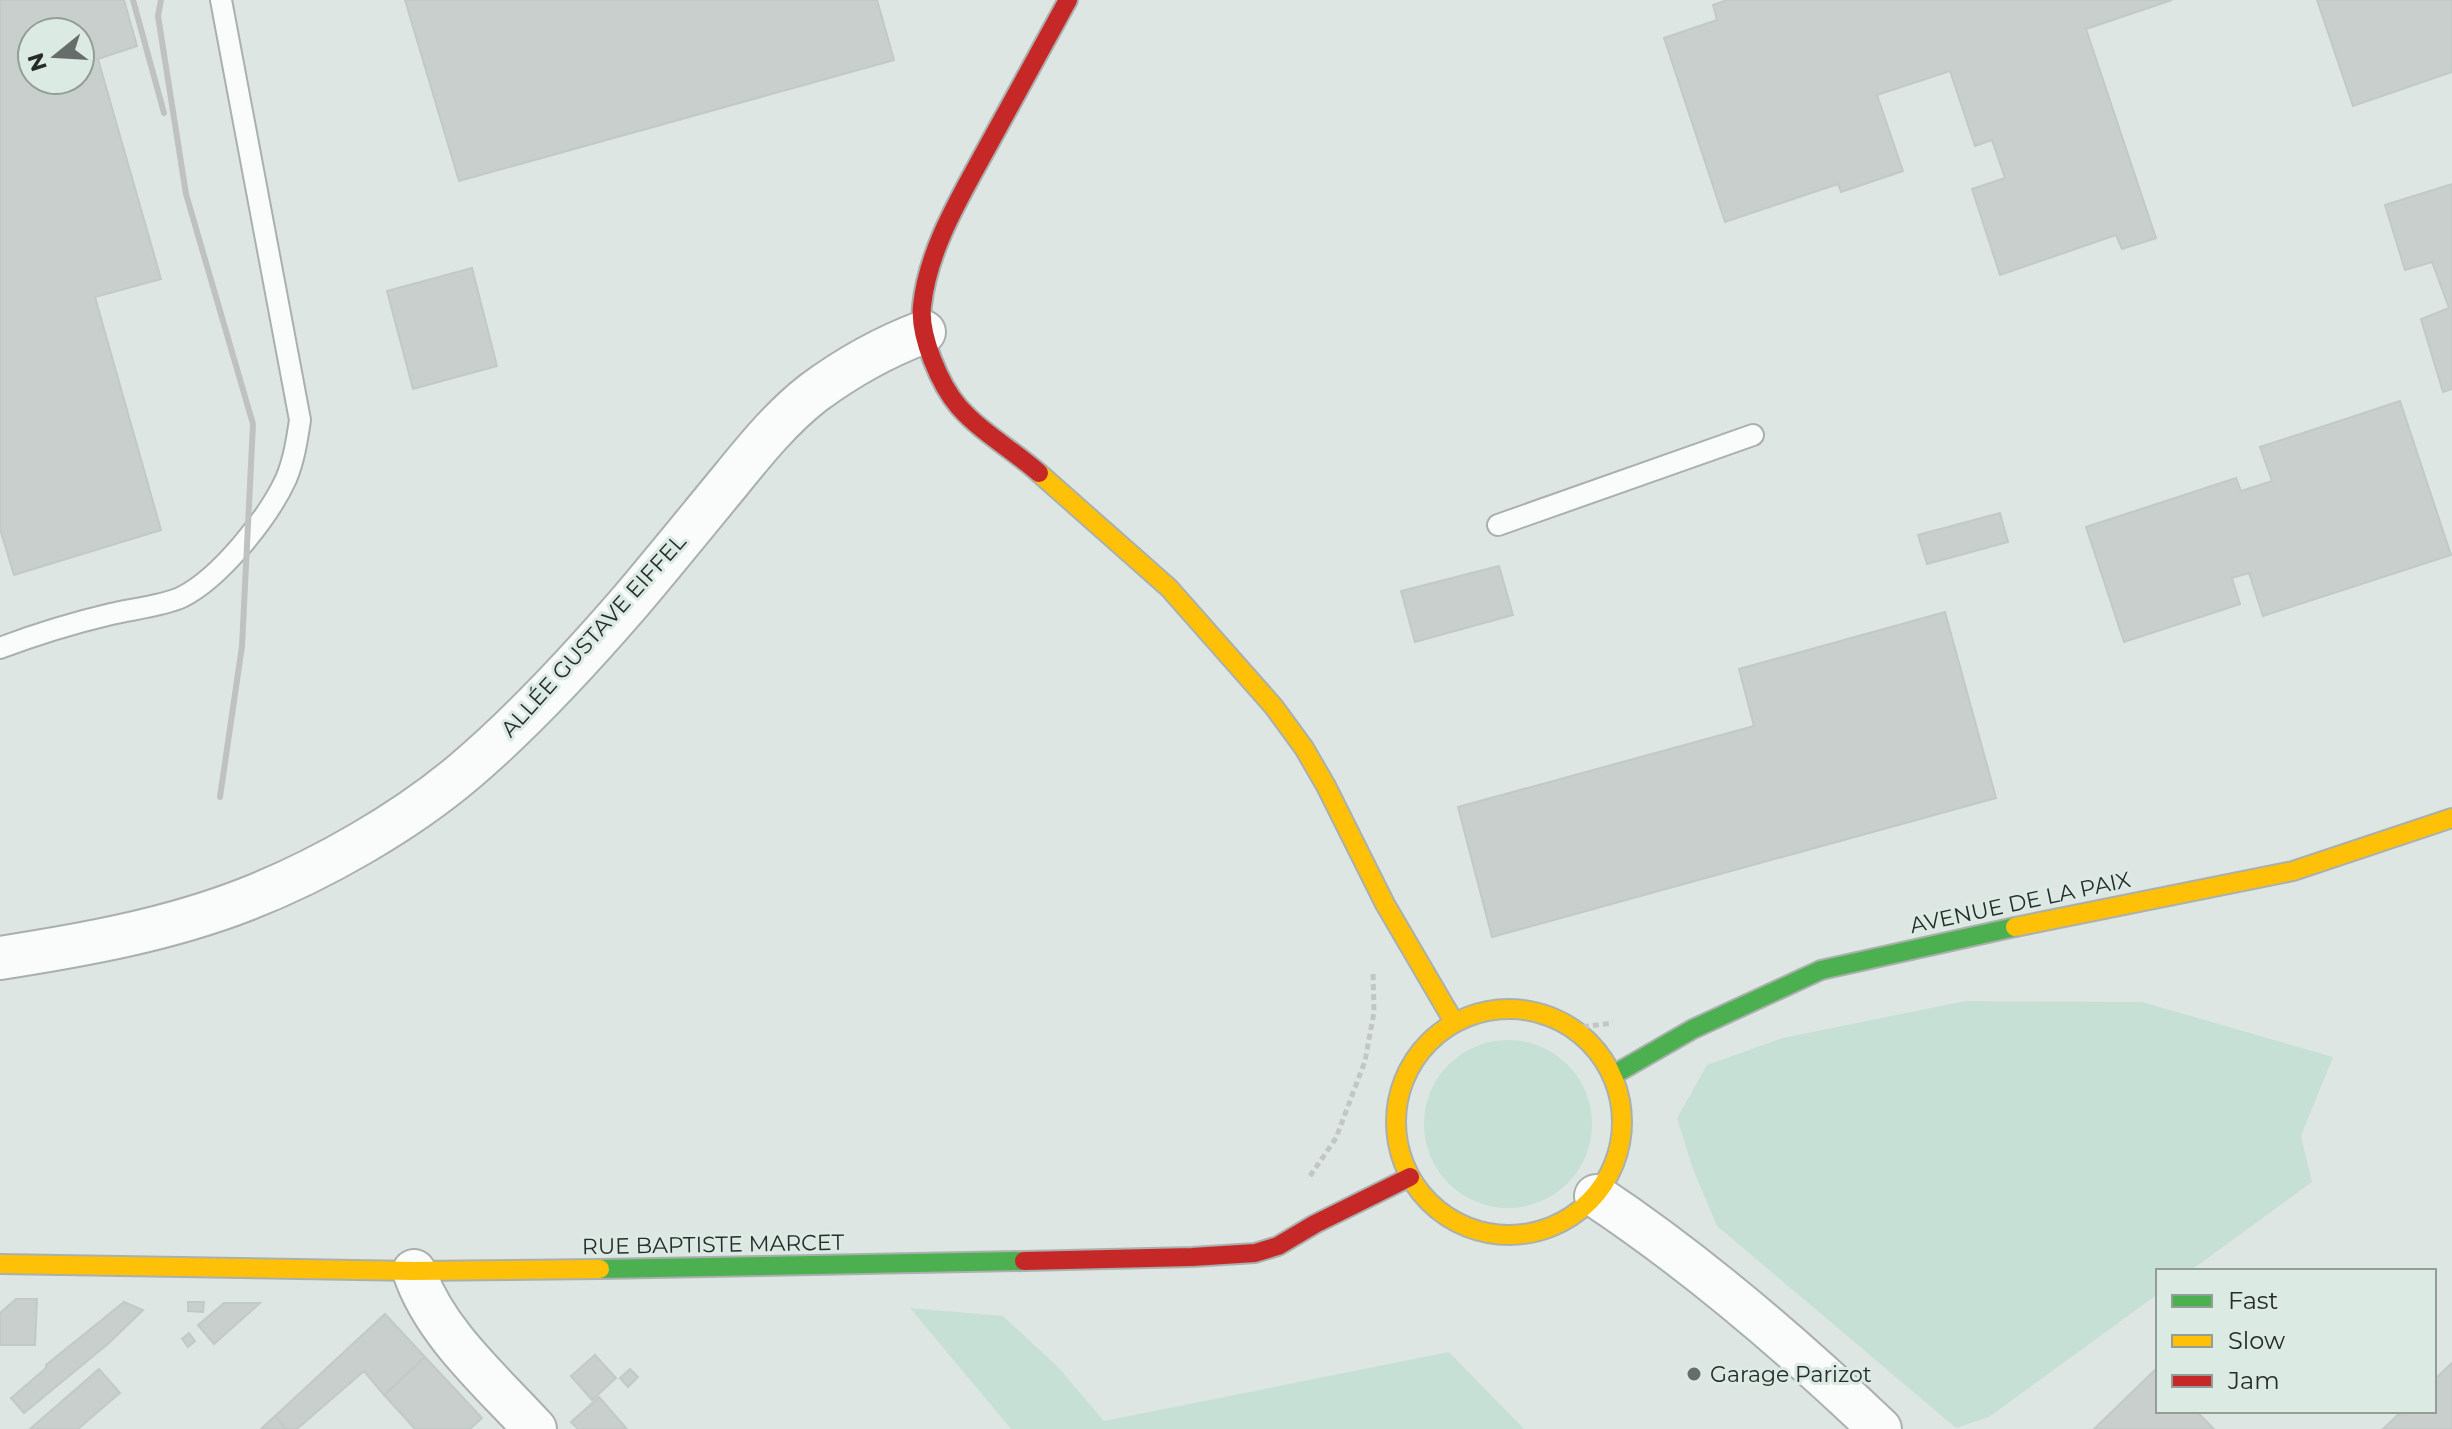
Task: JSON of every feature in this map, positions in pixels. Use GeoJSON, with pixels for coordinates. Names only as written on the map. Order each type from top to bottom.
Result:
{"type":"FeatureCollection","features":[{"type":"Feature","properties":{"kind":"street"},"geometry":{"type":"LineString","coordinates":[[1068,0],[952,212],[929,272],[922,308],[924,332],[939,375],[958,406],[986,432],[1026,461],[1169,588],[1274,707],[1304,748],[1326,786],[1385,904],[1454,1022]]}},
{"type":"Feature","properties":{"kind":"street","name":"ALLÉE GUSTAVE EIFFEL"},"geometry":{"type":"LineString","coordinates":[[0,958],[93,942],[165,925],[246,899],[324,865],[394,822],[464,772],[532,709],[628,603],[758,446],[811,395],[857,363],[924,332]]}},
{"type":"Feature","properties":{"kind":"street","name":"AVENUE DE LA PAIX"},"geometry":{"type":"LineString","coordinates":[[1613,1075],[1693,1029],[1821,970],[1969,936],[2293,871],[2452,818]]}},
{"type":"Feature","properties":{"kind":"street"},"geometry":{"type":"LineString","coordinates":[[1515,1008],[1545,1014],[1573,1028],[1596,1049],[1613,1075],[1621,1106],[1622,1138],[1613,1168],[1596,1196],[1568,1219],[1534,1233],[1497,1235],[1462,1226],[1432,1206],[1410,1177],[1398,1149],[1395,1119],[1399,1090],[1411,1062],[1430,1040],[1454,1022],[1483,1011],[1515,1008]]}},
{"type":"Feature","properties":{"kind":"street","name":"RUE BAPTISTE MARCET"},"geometry":{"type":"LineString","coordinates":[[0,1264],[414,1271],[585,1270],[1192,1257],[1255,1253],[1278,1246],[1410,1177]]}},
{"type":"Feature","properties":{"kind":"street"},"geometry":{"type":"LineString","coordinates":[[1596,1196],[1719,1286],[1880,1429]]}},
{"type":"Feature","properties":{"kind":"street"},"geometry":{"type":"LineString","coordinates":[[414,1271],[421,1293],[440,1324],[535,1429]]}},
{"type":"Feature","properties":{"kind":"lane"},"geometry":{"type":"LineString","coordinates":[[0,648],[59,626],[180,598],[207,582],[225,565],[258,524],[285,481],[296,448],[300,420],[221,0]]}},
{"type":"Feature","properties":{"kind":"lane"},"geometry":{"type":"LineString","coordinates":[[1498,525],[1753,435]]}},
{"type":"Feature","properties":{"kind":"path"},"geometry":{"type":"LineString","coordinates":[[1301,1184],[1311,1176],[1336,1138],[1365,1061],[1374,1012],[1372,966]]}},
{"type":"Feature","properties":{"kind":"green space"},"geometry":{"type":"Polygon","coordinates":[[[1965,1001],[2142,1002],[2333,1057],[2301,1136],[2312,1182],[2193,1269],[2156,1269],[2156,1295],[1989,1417],[1956,1428],[1717,1226],[1693,1169],[1677,1118],[1707,1065],[1783,1038],[1965,1001]]]}},
{"type":"Feature","properties":{"kind":"green space"},"geometry":{"type":"Polygon","coordinates":[[[1508,1040],[1540,1047],[1555,1054],[1567,1065],[1578,1077],[1585,1092],[1592,1124],[1585,1156],[1578,1171],[1567,1183],[1555,1194],[1540,1201],[1508,1208],[1476,1201],[1461,1194],[1449,1183],[1438,1171],[1431,1156],[1424,1124],[1431,1092],[1438,1077],[1449,1065],[1461,1054],[1476,1047],[1508,1040]]]}},
{"type":"Feature","properties":{"kind":"green space"},"geometry":{"type":"Polygon","coordinates":[[[910,1308],[1003,1316],[1058,1367],[1104,1421],[1449,1352],[1524,1429],[1011,1429],[910,1308]]]}},
{"type":"Feature","properties":{"kind":"building"},"geometry":{"type":"Polygon","coordinates":[[[0,0],[124,0],[137,46],[98,59],[161,279],[95,297],[161,530],[14,575],[0,529],[0,0]]]}},
{"type":"Feature","properties":{"kind":"building"},"geometry":{"type":"Polygon","coordinates":[[[405,0],[877,0],[894,60],[459,181],[405,0]]]}},
{"type":"Feature","properties":{"kind":"building"},"geometry":{"type":"Polygon","coordinates":[[[1727,0],[2172,0],[2086,29],[2156,238],[2122,249],[2116,235],[2000,275],[1972,189],[2005,178],[1992,140],[1975,146],[1950,71],[1877,95],[1903,171],[1841,192],[1838,184],[1725,222],[1664,38],[1717,20],[1713,5],[1727,0]]]}},
{"type":"Feature","properties":{"kind":"building"},"geometry":{"type":"Polygon","coordinates":[[[2317,0],[2452,0],[2452,72],[2353,106],[2317,0]]]}},
{"type":"Feature","properties":{"kind":"building"},"geometry":{"type":"Polygon","coordinates":[[[2452,184],[2452,389],[2443,392],[2421,319],[2449,308],[2432,262],[2405,270],[2385,205],[2452,184]]]}},
{"type":"Feature","properties":{"kind":"building"},"geometry":{"type":"Polygon","coordinates":[[[472,268],[497,366],[413,389],[387,291],[472,268]]]}},
{"type":"Feature","properties":{"kind":"building"},"geometry":{"type":"Polygon","coordinates":[[[2400,401],[2451,555],[2263,616],[2249,573],[2232,578],[2240,604],[2124,642],[2086,527],[2236,478],[2241,491],[2272,481],[2260,447],[2400,401]]]}},
{"type":"Feature","properties":{"kind":"building"},"geometry":{"type":"Polygon","coordinates":[[[2000,513],[2008,542],[1927,564],[1918,535],[2000,513]]]}},
{"type":"Feature","properties":{"kind":"building"},"geometry":{"type":"Polygon","coordinates":[[[1499,566],[1513,615],[1415,642],[1401,591],[1499,566]]]}},
{"type":"Feature","properties":{"kind":"building"},"geometry":{"type":"Polygon","coordinates":[[[1945,612],[1996,798],[1492,937],[1458,807],[1754,726],[1739,669],[1945,612]]]}},
{"type":"Feature","properties":{"kind":"building"},"geometry":{"type":"Polygon","coordinates":[[[16,1299],[37,1299],[35,1345],[0,1345],[0,1313],[16,1299]]]}},
{"type":"Feature","properties":{"kind":"building"},"geometry":{"type":"Polygon","coordinates":[[[124,1302],[143,1310],[109,1343],[24,1413],[11,1398],[46,1365],[124,1302]]]}},
{"type":"Feature","properties":{"kind":"building"},"geometry":{"type":"Polygon","coordinates":[[[188,1302],[204,1302],[203,1312],[188,1311],[188,1302]]]}},
{"type":"Feature","properties":{"kind":"building"},"geometry":{"type":"Polygon","coordinates":[[[224,1303],[260,1303],[214,1344],[198,1325],[224,1303]]]}},
{"type":"Feature","properties":{"kind":"building"},"geometry":{"type":"Polygon","coordinates":[[[385,1314],[425,1357],[384,1395],[364,1371],[297,1429],[286,1429],[275,1416],[385,1314]]]}},
{"type":"Feature","properties":{"kind":"building"},"geometry":{"type":"Polygon","coordinates":[[[189,1333],[195,1341],[188,1347],[182,1339],[189,1333]]]}},
{"type":"Feature","properties":{"kind":"building"},"geometry":{"type":"Polygon","coordinates":[[[595,1355],[616,1378],[592,1400],[571,1376],[595,1355]]]}},
{"type":"Feature","properties":{"kind":"building"},"geometry":{"type":"Polygon","coordinates":[[[425,1357],[482,1418],[470,1429],[415,1429],[384,1395],[425,1357]]]}},
{"type":"Feature","properties":{"kind":"building"},"geometry":{"type":"Polygon","coordinates":[[[2452,1363],[2452,1429],[2383,1429],[2400,1413],[2436,1413],[2436,1378],[2452,1363]]]}},
{"type":"Feature","properties":{"kind":"building"},"geometry":{"type":"Polygon","coordinates":[[[99,1369],[120,1393],[78,1429],[30,1429],[99,1369]]]}},
{"type":"Feature","properties":{"kind":"building"},"geometry":{"type":"Polygon","coordinates":[[[630,1369],[638,1377],[628,1387],[620,1378],[630,1369]]]}},
{"type":"Feature","properties":{"kind":"building"},"geometry":{"type":"Polygon","coordinates":[[[2156,1369],[2156,1413],[2198,1413],[2214,1429],[2094,1429],[2156,1369]]]}},
{"type":"Feature","properties":{"kind":"building"},"geometry":{"type":"Polygon","coordinates":[[[599,1397],[627,1429],[578,1429],[571,1422],[599,1397]]]}},
{"type":"Feature","properties":{"kind":"building"},"geometry":{"type":"Polygon","coordinates":[[[275,1416],[286,1429],[261,1429],[275,1416]]]}},
{"type":"Feature","properties":{"kind":"railway"},"geometry":{"type":"LineString","coordinates":[[133,0],[164,113]]}},
{"type":"Feature","properties":{"kind":"railway"},"geometry":{"type":"LineString","coordinates":[[161,0],[158,16],[186,194],[253,424],[242,646],[220,797]]}},
{"type":"Feature","properties":{"kind":"traffic: fast"},"geometry":{"type":"LineString","coordinates":[[1613,1075],[1693,1029],[1821,970],[2015,927]]}},
{"type":"Feature","properties":{"kind":"traffic: fast"},"geometry":{"type":"LineString","coordinates":[[600,1269],[1024,1261]]}},
{"type":"Feature","properties":{"kind":"traffic: slow"},"geometry":{"type":"LineString","coordinates":[[1039,473],[1169,588],[1274,707],[1304,748],[1326,786],[1385,904],[1454,1022]]}},
{"type":"Feature","properties":{"kind":"traffic: slow"},"geometry":{"type":"LineString","coordinates":[[2015,927],[2293,871],[2452,818]]}},
{"type":"Feature","properties":{"kind":"traffic: slow"},"geometry":{"type":"LineString","coordinates":[[1509,1009],[1531,1011],[1552,1018],[1572,1028],[1589,1042],[1603,1059],[1613,1079],[1620,1100],[1622,1122],[1620,1144],[1613,1165],[1603,1185],[1589,1202],[1572,1216],[1552,1226],[1531,1233],[1509,1235],[1487,1233],[1466,1226],[1446,1216],[1429,1202],[1415,1185],[1405,1165],[1398,1144],[1396,1122],[1398,1100],[1405,1079],[1415,1059],[1429,1042],[1446,1028],[1466,1018],[1487,1011],[1509,1009]]}},
{"type":"Feature","properties":{"kind":"traffic: slow"},"geometry":{"type":"LineString","coordinates":[[0,1264],[414,1271],[600,1269]]}},
{"type":"Feature","properties":{"kind":"traffic: jam"},"geometry":{"type":"LineString","coordinates":[[1039,473],[978,425],[952,398],[927,345],[922,306],[931,263],[948,222],[1068,0]]}},
{"type":"Feature","properties":{"kind":"traffic: jam"},"geometry":{"type":"LineString","coordinates":[[1024,1261],[1255,1253],[1278,1246],[1410,1177]]}},
{"type":"Feature","properties":{"kind":"place","name":"Garage Parizot"},"geometry":{"type":"Point","coordinates":[1694,1374]}}]}
